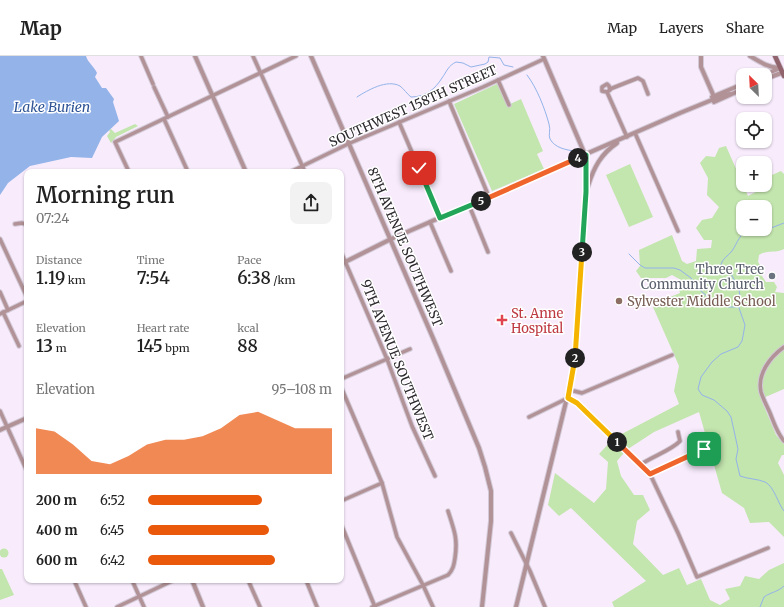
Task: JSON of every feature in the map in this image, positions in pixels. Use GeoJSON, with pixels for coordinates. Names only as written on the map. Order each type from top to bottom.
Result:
{"type":"FeatureCollection","features":[{"type":"Feature","properties":{"kind":"main road"},"geometry":{"type":"LineString","coordinates":[[775,56],[783,71]]}},
{"type":"Feature","properties":{"kind":"street"},"geometry":{"type":"LineString","coordinates":[[141,56],[168,117]]}},
{"type":"Feature","properties":{"kind":"street"},"geometry":{"type":"LineString","coordinates":[[195,56],[245,169]]}},
{"type":"Feature","properties":{"kind":"street"},"geometry":{"type":"LineString","coordinates":[[253,56],[304,169]]}},
{"type":"Feature","properties":{"kind":"street"},"geometry":{"type":"LineString","coordinates":[[128,169],[115,142],[296,56]]}},
{"type":"Feature","properties":{"kind":"street","name":"8TH AVENUE SOUTHWEST"},"geometry":{"type":"LineString","coordinates":[[311,56],[350,143],[479,448],[489,481],[492,500],[489,546],[482,607]]}},
{"type":"Feature","properties":{"kind":"street"},"geometry":{"type":"LineString","coordinates":[[701,56],[701,67],[714,98]]}},
{"type":"Feature","properties":{"kind":"street"},"geometry":{"type":"LineString","coordinates":[[750,56],[762,63],[783,71]]}},
{"type":"Feature","properties":{"kind":"street"},"geometry":{"type":"LineString","coordinates":[[516,607],[570,390],[576,343],[586,192],[586,155],[544,57]]}},
{"type":"Feature","properties":{"kind":"street","name":"SOUTHWEST 158TH STREET"},"geometry":{"type":"LineString","coordinates":[[296,169],[350,143],[498,80],[544,57]]}},
{"type":"Feature","properties":{"kind":"street"},"geometry":{"type":"LineString","coordinates":[[762,63],[765,68]]}},
{"type":"Feature","properties":{"kind":"street"},"geometry":{"type":"LineString","coordinates":[[772,73],[783,71]]}},
{"type":"Feature","properties":{"kind":"street"},"geometry":{"type":"LineString","coordinates":[[772,76],[783,71]]}},
{"type":"Feature","properties":{"kind":"street"},"geometry":{"type":"LineString","coordinates":[[626,137],[609,91],[638,78],[643,81],[648,94]]}},
{"type":"Feature","properties":{"kind":"street"},"geometry":{"type":"LineString","coordinates":[[498,80],[509,105]]}},
{"type":"Feature","properties":{"kind":"street"},"geometry":{"type":"LineString","coordinates":[[344,262],[391,239],[703,104],[736,87]]}},
{"type":"Feature","properties":{"kind":"street"},"geometry":{"type":"LineString","coordinates":[[703,104],[710,104],[736,92]]}},
{"type":"Feature","properties":{"kind":"street"},"geometry":{"type":"LineString","coordinates":[[714,98],[730,94]]}},
{"type":"Feature","properties":{"kind":"street"},"geometry":{"type":"LineString","coordinates":[[449,101],[489,197]]}},
{"type":"Feature","properties":{"kind":"street"},"geometry":{"type":"LineString","coordinates":[[164,119],[187,169]]}},
{"type":"Feature","properties":{"kind":"street"},"geometry":{"type":"LineString","coordinates":[[399,122],[440,218]]}},
{"type":"Feature","properties":{"kind":"street"},"geometry":{"type":"LineString","coordinates":[[635,133],[678,231]]}},
{"type":"Feature","properties":{"kind":"street"},"geometry":{"type":"LineString","coordinates":[[586,192],[592,173],[601,158],[609,149],[626,137]]}},
{"type":"Feature","properties":{"kind":"street"},"geometry":{"type":"LineString","coordinates":[[469,205],[488,252]]}},
{"type":"Feature","properties":{"kind":"street"},"geometry":{"type":"LineString","coordinates":[[430,222],[451,271]]}},
{"type":"Feature","properties":{"kind":"street"},"geometry":{"type":"LineString","coordinates":[[16,224],[24,224]]}},
{"type":"Feature","properties":{"kind":"street"},"geometry":{"type":"LineString","coordinates":[[0,239],[24,291]]}},
{"type":"Feature","properties":{"kind":"street","name":"9TH AVENUE SOUTHWEST"},"geometry":{"type":"LineString","coordinates":[[344,265],[387,359],[412,426],[435,476]]}},
{"type":"Feature","properties":{"kind":"street"},"geometry":{"type":"LineString","coordinates":[[0,292],[8,310]]}},
{"type":"Feature","properties":{"kind":"street"},"geometry":{"type":"LineString","coordinates":[[19,346],[2,313],[24,302]]}},
{"type":"Feature","properties":{"kind":"street"},"geometry":{"type":"LineString","coordinates":[[784,347],[773,356],[764,371],[760,384],[762,393],[777,430],[784,441]]}},
{"type":"Feature","properties":{"kind":"street"},"geometry":{"type":"LineString","coordinates":[[344,378],[410,349]]}},
{"type":"Feature","properties":{"kind":"street"},"geometry":{"type":"LineString","coordinates":[[570,390],[582,393],[672,355]]}},
{"type":"Feature","properties":{"kind":"street"},"geometry":{"type":"LineString","coordinates":[[344,394],[382,484],[397,536],[433,607]]}},
{"type":"Feature","properties":{"kind":"street"},"geometry":{"type":"LineString","coordinates":[[529,418],[568,398]]}},
{"type":"Feature","properties":{"kind":"street"},"geometry":{"type":"LineString","coordinates":[[568,398],[577,403],[650,474],[697,577],[768,548]]}},
{"type":"Feature","properties":{"kind":"street"},"geometry":{"type":"LineString","coordinates":[[0,411],[24,464]]}},
{"type":"Feature","properties":{"kind":"street"},"geometry":{"type":"LineString","coordinates":[[0,430],[24,419]]}},
{"type":"Feature","properties":{"kind":"street"},"geometry":{"type":"LineString","coordinates":[[640,465],[650,458],[676,445],[680,441],[678,432]]}},
{"type":"Feature","properties":{"kind":"street"},"geometry":{"type":"LineString","coordinates":[[650,474],[704,449]]}},
{"type":"Feature","properties":{"kind":"street"},"geometry":{"type":"LineString","coordinates":[[344,500],[382,484]]}},
{"type":"Feature","properties":{"kind":"street"},"geometry":{"type":"LineString","coordinates":[[344,532],[374,607],[448,575],[452,571],[457,541],[448,511]]}},
{"type":"Feature","properties":{"kind":"street"},"geometry":{"type":"LineString","coordinates":[[511,533],[545,607]]}},
{"type":"Feature","properties":{"kind":"street"},"geometry":{"type":"LineString","coordinates":[[75,583],[86,607]]}},
{"type":"Feature","properties":{"kind":"street"},"geometry":{"type":"LineString","coordinates":[[133,583],[144,607]]}},
{"type":"Feature","properties":{"kind":"street"},"geometry":{"type":"LineString","coordinates":[[117,607],[167,583]]}},
{"type":"Feature","properties":{"kind":"street"},"geometry":{"type":"LineString","coordinates":[[193,583],[203,607]]}},
{"type":"Feature","properties":{"kind":"street"},"geometry":{"type":"LineString","coordinates":[[249,583],[260,607]]}},
{"type":"Feature","properties":{"kind":"street"},"geometry":{"type":"LineString","coordinates":[[307,583],[317,607]]}},
{"type":"Feature","properties":{"kind":"green space"},"geometry":{"type":"Polygon","coordinates":[[[499,83],[508,105],[521,99],[543,151],[537,154],[544,169],[492,191],[454,104],[499,83]]]}},
{"type":"Feature","properties":{"kind":"green space"},"geometry":{"type":"Polygon","coordinates":[[[135,124],[138,126],[116,137],[111,143],[107,136],[110,132],[109,130],[111,129],[115,133],[135,124]]]}},
{"type":"Feature","properties":{"kind":"green space"},"geometry":{"type":"Polygon","coordinates":[[[726,146],[736,169],[736,192],[746,192],[748,196],[756,192],[772,192],[772,175],[781,171],[784,174],[784,249],[762,253],[759,255],[758,262],[762,268],[760,273],[766,282],[774,282],[777,287],[775,292],[784,293],[784,389],[761,399],[776,435],[784,444],[784,455],[782,455],[778,463],[784,475],[784,537],[769,522],[750,523],[744,508],[722,493],[699,412],[654,432],[628,449],[616,437],[679,404],[674,391],[679,366],[653,307],[665,299],[680,293],[678,285],[681,280],[672,275],[666,278],[641,278],[636,271],[640,266],[639,250],[672,235],[682,261],[687,264],[696,261],[697,249],[711,248],[712,240],[704,240],[696,228],[702,220],[712,218],[719,207],[707,195],[708,178],[700,163],[706,156],[715,157],[719,148],[726,146]]]}},
{"type":"Feature","properties":{"kind":"green space"},"geometry":{"type":"Polygon","coordinates":[[[630,164],[653,217],[629,227],[606,175],[630,164]]]}},
{"type":"Feature","properties":{"kind":"green space"},"geometry":{"type":"Polygon","coordinates":[[[611,441],[624,453],[617,461],[621,476],[634,495],[643,495],[650,510],[637,521],[633,544],[663,575],[679,568],[687,585],[701,579],[710,600],[720,605],[730,599],[725,589],[740,586],[745,576],[759,579],[769,570],[784,563],[784,607],[614,607],[612,602],[646,581],[571,508],[559,516],[548,505],[555,473],[594,503],[606,489],[608,462],[599,454],[611,441]]]}},
{"type":"Feature","properties":{"kind":"green space"},"geometry":{"type":"Polygon","coordinates":[[[2,549],[6,549],[8,553],[6,557],[2,557],[0,555],[0,551],[2,549]]]}},
{"type":"Feature","properties":{"kind":"green space"},"geometry":{"type":"Polygon","coordinates":[[[0,569],[2,569],[14,595],[0,600],[0,569]]]}},
{"type":"Feature","properties":{"kind":"water","name":"Lake Burien"},"geometry":{"type":"Polygon","coordinates":[[[0,56],[86,56],[97,73],[95,77],[102,88],[106,88],[114,99],[113,102],[119,121],[102,137],[92,158],[71,157],[30,166],[24,169],[24,171],[8,183],[0,195],[0,56]]]}},
{"type":"Feature","properties":{"kind":"waterway"},"geometry":{"type":"LineString","coordinates":[[357,97],[378,86],[389,84],[400,86],[411,97],[421,96],[430,92],[449,67],[456,62],[463,63],[471,67],[485,64],[488,62],[489,57],[500,58],[504,65],[513,67]]}},
{"type":"Feature","properties":{"kind":"waterway"},"geometry":{"type":"LineString","coordinates":[[527,75],[537,92],[545,112],[550,126],[550,139],[555,145],[564,149],[575,151]]}},
{"type":"Feature","properties":{"kind":"waterway"},"geometry":{"type":"LineString","coordinates":[[772,228],[784,223]]}},
{"type":"Feature","properties":{"kind":"waterway"},"geometry":{"type":"LineString","coordinates":[[741,236],[732,251],[721,264],[730,272],[739,289],[739,308],[745,325],[742,341],[738,347],[721,354],[712,362],[701,377],[698,389],[702,395],[714,400],[727,411],[731,417],[738,449],[736,459],[740,476],[762,481],[768,484],[784,511]]}},
{"type":"Feature","properties":{"kind":"waterway"},"geometry":{"type":"LineString","coordinates":[[629,254],[645,268],[674,268],[680,270],[691,278],[701,291],[716,304],[728,307],[738,307]]}},
{"type":"Feature","properties":{"kind":"waterway"},"geometry":{"type":"LineString","coordinates":[[760,607],[764,597],[784,586]]}},
{"type":"Feature","properties":{"kind":"place","name":"Three Tree Community Church"},"geometry":{"type":"Point","coordinates":[772,276]}},
{"type":"Feature","properties":{"kind":"place","name":"Sylvester Middle School"},"geometry":{"type":"Point","coordinates":[619,301]}},
{"type":"Feature","properties":{"kind":"place","name":"St. Anne Hospital"},"geometry":{"type":"Point","coordinates":[502,320]}},
{"type":"Feature","properties":{"kind":"route"},"geometry":{"type":"LineString","coordinates":[[419,168],[440,218],[586,155],[586,192],[576,343],[568,398],[577,403],[650,474],[704,449]]}}]}
